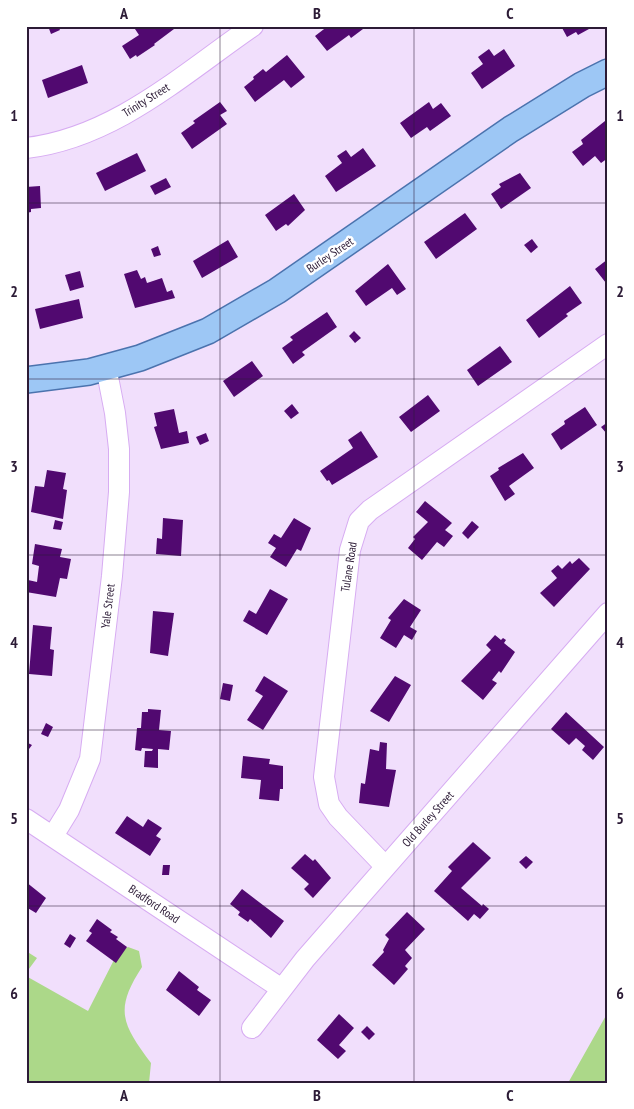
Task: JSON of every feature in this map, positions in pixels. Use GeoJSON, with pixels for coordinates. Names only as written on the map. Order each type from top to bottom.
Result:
{"type":"FeatureCollection","features":[{"type":"Feature","properties":{"kind":"main road","name":"Burley Street"},"geometry":{"type":"LineString","coordinates":[[26,380],[89,372],[140,358],[208,331],[268,296],[511,129],[582,85],[608,72]]}},
{"type":"Feature","properties":{"kind":"street","name":"Trinity Street"},"geometry":{"type":"LineString","coordinates":[[26,148],[73,138],[106,124],[172,84],[253,26]]}},
{"type":"Feature","properties":{"kind":"street","name":"Tulane Road"},"geometry":{"type":"LineString","coordinates":[[385,866],[338,817],[329,804],[324,777],[350,550],[359,521],[386,499],[608,344]]}},
{"type":"Feature","properties":{"kind":"street","name":"Yale Street"},"geometry":{"type":"LineString","coordinates":[[53,836],[69,810],[90,760],[111,585],[120,492],[116,413],[106,367]]}},
{"type":"Feature","properties":{"kind":"street","name":"Old Burley Street"},"geometry":{"type":"LineString","coordinates":[[252,1028],[305,959],[608,613]]}},
{"type":"Feature","properties":{"kind":"street","name":"Bradford Road"},"geometry":{"type":"LineString","coordinates":[[26,818],[282,989]]}},
{"type":"Feature","properties":{"kind":"green space"},"geometry":{"type":"Polygon","coordinates":[[[128,947],[139,951],[142,967],[128,995],[125,1016],[133,1038],[151,1063],[149,1083],[26,1083],[26,976],[88,1011],[118,952],[128,947]]]}},
{"type":"Feature","properties":{"kind":"green space"},"geometry":{"type":"Polygon","coordinates":[[[26,951],[37,958],[26,973],[26,951]]]}},
{"type":"Feature","properties":{"kind":"green space"},"geometry":{"type":"Polygon","coordinates":[[[608,1012],[608,1083],[568,1083],[608,1012]]]}},
{"type":"Feature","properties":{"kind":"building"},"geometry":{"type":"Polygon","coordinates":[[[48,26],[58,26],[60,30],[51,34],[48,26]]]}},
{"type":"Feature","properties":{"kind":"building"},"geometry":{"type":"Polygon","coordinates":[[[133,26],[178,26],[155,45],[137,57],[136,55],[130,59],[122,46],[139,35],[133,26]]]}},
{"type":"Feature","properties":{"kind":"building"},"geometry":{"type":"Polygon","coordinates":[[[328,26],[367,26],[351,38],[349,35],[327,51],[315,36],[328,26]]]}},
{"type":"Feature","properties":{"kind":"building"},"geometry":{"type":"Polygon","coordinates":[[[561,26],[587,26],[589,29],[578,35],[576,32],[567,37],[561,26]]]}},
{"type":"Feature","properties":{"kind":"building"},"geometry":{"type":"Polygon","coordinates":[[[489,49],[494,56],[504,49],[515,66],[482,89],[471,73],[483,64],[478,57],[489,49]]]}},
{"type":"Feature","properties":{"kind":"building"},"geometry":{"type":"Polygon","coordinates":[[[287,55],[305,77],[291,88],[284,80],[255,102],[244,87],[263,69],[266,72],[287,55]]]}},
{"type":"Feature","properties":{"kind":"building"},"geometry":{"type":"Polygon","coordinates":[[[82,65],[88,83],[48,98],[42,80],[82,65]]]}},
{"type":"Feature","properties":{"kind":"building"},"geometry":{"type":"Polygon","coordinates":[[[220,102],[227,111],[220,115],[227,124],[192,149],[181,133],[195,123],[193,121],[220,102]]]}},
{"type":"Feature","properties":{"kind":"building"},"geometry":{"type":"Polygon","coordinates":[[[429,102],[433,109],[441,103],[451,116],[430,131],[427,127],[411,138],[400,123],[429,102]]]}},
{"type":"Feature","properties":{"kind":"building"},"geometry":{"type":"Polygon","coordinates":[[[605,121],[608,125],[608,132],[605,134],[608,137],[608,158],[601,163],[595,156],[583,166],[572,152],[583,144],[581,140],[605,121]]]}},
{"type":"Feature","properties":{"kind":"building"},"geometry":{"type":"Polygon","coordinates":[[[363,148],[376,166],[336,192],[325,176],[342,163],[337,156],[346,150],[351,157],[363,148]]]}},
{"type":"Feature","properties":{"kind":"building"},"geometry":{"type":"Polygon","coordinates":[[[137,153],[146,171],[105,191],[96,173],[137,153]]]}},
{"type":"Feature","properties":{"kind":"building"},"geometry":{"type":"Polygon","coordinates":[[[520,173],[531,188],[501,209],[491,194],[501,187],[499,184],[520,173]]]}},
{"type":"Feature","properties":{"kind":"building"},"geometry":{"type":"Polygon","coordinates":[[[166,178],[171,187],[155,195],[150,186],[166,178]]]}},
{"type":"Feature","properties":{"kind":"building"},"geometry":{"type":"Polygon","coordinates":[[[40,186],[41,208],[31,209],[31,212],[26,213],[26,187],[40,186]]]}},
{"type":"Feature","properties":{"kind":"building"},"geometry":{"type":"Polygon","coordinates":[[[294,194],[305,210],[288,226],[286,224],[276,231],[265,215],[294,194]]]}},
{"type":"Feature","properties":{"kind":"building"},"geometry":{"type":"Polygon","coordinates":[[[465,213],[477,229],[436,259],[424,242],[465,213]]]}},
{"type":"Feature","properties":{"kind":"building"},"geometry":{"type":"Polygon","coordinates":[[[532,239],[538,247],[531,253],[524,245],[532,239]]]}},
{"type":"Feature","properties":{"kind":"building"},"geometry":{"type":"Polygon","coordinates":[[[228,240],[238,257],[202,278],[193,261],[228,240]]]}},
{"type":"Feature","properties":{"kind":"building"},"geometry":{"type":"Polygon","coordinates":[[[158,246],[161,255],[154,257],[151,249],[158,246]]]}},
{"type":"Feature","properties":{"kind":"building"},"geometry":{"type":"Polygon","coordinates":[[[608,259],[608,281],[606,283],[595,269],[608,259]]]}},
{"type":"Feature","properties":{"kind":"building"},"geometry":{"type":"Polygon","coordinates":[[[388,264],[406,289],[397,295],[392,288],[366,306],[355,291],[388,264]]]}},
{"type":"Feature","properties":{"kind":"building"},"geometry":{"type":"Polygon","coordinates":[[[137,270],[141,279],[145,277],[147,283],[162,278],[167,292],[172,290],[175,298],[135,308],[124,274],[137,270]]]}},
{"type":"Feature","properties":{"kind":"building"},"geometry":{"type":"Polygon","coordinates":[[[80,271],[84,287],[70,291],[65,275],[80,271]]]}},
{"type":"Feature","properties":{"kind":"building"},"geometry":{"type":"Polygon","coordinates":[[[570,286],[582,303],[566,314],[568,316],[539,338],[526,320],[570,286]]]}},
{"type":"Feature","properties":{"kind":"building"},"geometry":{"type":"Polygon","coordinates":[[[79,299],[83,318],[40,329],[35,309],[79,299]]]}},
{"type":"Feature","properties":{"kind":"building"},"geometry":{"type":"Polygon","coordinates":[[[327,312],[337,327],[302,352],[305,355],[293,364],[282,348],[293,340],[290,337],[327,312]]]}},
{"type":"Feature","properties":{"kind":"building"},"geometry":{"type":"Polygon","coordinates":[[[354,331],[361,338],[355,343],[349,336],[354,331]]]}},
{"type":"Feature","properties":{"kind":"building"},"geometry":{"type":"Polygon","coordinates":[[[500,346],[512,362],[478,386],[467,370],[500,346]]]}},
{"type":"Feature","properties":{"kind":"building"},"geometry":{"type":"Polygon","coordinates":[[[252,361],[263,376],[234,397],[223,381],[252,361]]]}},
{"type":"Feature","properties":{"kind":"building"},"geometry":{"type":"Polygon","coordinates":[[[428,395],[440,411],[411,432],[399,417],[428,395]]]}},
{"type":"Feature","properties":{"kind":"building"},"geometry":{"type":"Polygon","coordinates":[[[292,404],[299,413],[291,419],[284,411],[292,404]]]}},
{"type":"Feature","properties":{"kind":"building"},"geometry":{"type":"Polygon","coordinates":[[[585,407],[597,425],[561,450],[551,434],[565,424],[564,421],[585,407]]]}},
{"type":"Feature","properties":{"kind":"building"},"geometry":{"type":"Polygon","coordinates":[[[174,409],[179,433],[187,431],[189,443],[161,449],[154,427],[157,426],[154,413],[174,409]]]}},
{"type":"Feature","properties":{"kind":"building"},"geometry":{"type":"Polygon","coordinates":[[[608,422],[608,433],[607,434],[601,427],[608,422]]]}},
{"type":"Feature","properties":{"kind":"building"},"geometry":{"type":"Polygon","coordinates":[[[361,431],[378,457],[332,485],[320,471],[353,448],[348,440],[361,431]]]}},
{"type":"Feature","properties":{"kind":"building"},"geometry":{"type":"Polygon","coordinates":[[[206,433],[209,441],[200,445],[196,437],[206,433]]]}},
{"type":"Feature","properties":{"kind":"building"},"geometry":{"type":"Polygon","coordinates":[[[523,453],[534,468],[509,486],[515,494],[505,501],[490,476],[499,470],[498,468],[523,453]]]}},
{"type":"Feature","properties":{"kind":"building"},"geometry":{"type":"Polygon","coordinates":[[[47,470],[66,473],[63,489],[67,490],[63,519],[31,512],[35,486],[44,487],[47,470]]]}},
{"type":"Feature","properties":{"kind":"building"},"geometry":{"type":"Polygon","coordinates":[[[425,501],[452,523],[445,530],[453,536],[444,547],[437,542],[422,560],[408,548],[415,539],[413,537],[428,522],[416,512],[425,501]]]}},
{"type":"Feature","properties":{"kind":"building"},"geometry":{"type":"Polygon","coordinates":[[[163,518],[183,520],[181,556],[156,554],[157,538],[162,539],[163,518]]]}},
{"type":"Feature","properties":{"kind":"building"},"geometry":{"type":"Polygon","coordinates":[[[294,518],[311,528],[301,551],[297,549],[286,567],[270,557],[276,548],[268,543],[274,534],[281,538],[294,518]]]}},
{"type":"Feature","properties":{"kind":"building"},"geometry":{"type":"Polygon","coordinates":[[[55,520],[63,522],[61,530],[53,529],[55,520]]]}},
{"type":"Feature","properties":{"kind":"building"},"geometry":{"type":"Polygon","coordinates":[[[472,521],[479,527],[468,539],[462,533],[472,521]]]}},
{"type":"Feature","properties":{"kind":"building"},"geometry":{"type":"Polygon","coordinates":[[[35,544],[62,549],[60,557],[71,559],[67,579],[60,578],[56,597],[26,592],[28,580],[37,582],[39,566],[32,564],[35,544]]]}},
{"type":"Feature","properties":{"kind":"building"},"geometry":{"type":"Polygon","coordinates":[[[579,558],[590,569],[554,607],[540,593],[557,578],[551,571],[558,565],[562,569],[570,561],[572,564],[579,558]]]}},
{"type":"Feature","properties":{"kind":"building"},"geometry":{"type":"Polygon","coordinates":[[[270,589],[288,599],[267,635],[243,621],[249,610],[256,614],[270,589]]]}},
{"type":"Feature","properties":{"kind":"building"},"geometry":{"type":"Polygon","coordinates":[[[404,599],[421,610],[410,627],[417,631],[412,640],[404,635],[396,648],[380,638],[391,620],[388,618],[404,599]]]}},
{"type":"Feature","properties":{"kind":"building"},"geometry":{"type":"Polygon","coordinates":[[[153,611],[174,613],[168,656],[150,653],[153,611]]]}},
{"type":"Feature","properties":{"kind":"building"},"geometry":{"type":"Polygon","coordinates":[[[33,625],[52,627],[50,649],[54,650],[52,676],[29,674],[33,625]]]}},
{"type":"Feature","properties":{"kind":"building"},"geometry":{"type":"Polygon","coordinates":[[[495,635],[501,640],[503,638],[506,640],[504,643],[515,652],[501,673],[499,671],[492,680],[497,683],[483,700],[461,681],[491,650],[486,645],[495,635]]]}},
{"type":"Feature","properties":{"kind":"building"},"geometry":{"type":"Polygon","coordinates":[[[264,676],[288,691],[263,730],[247,720],[263,696],[255,691],[264,676]]]}},
{"type":"Feature","properties":{"kind":"building"},"geometry":{"type":"Polygon","coordinates":[[[395,676],[411,685],[389,722],[370,711],[395,676]]]}},
{"type":"Feature","properties":{"kind":"building"},"geometry":{"type":"Polygon","coordinates":[[[223,683],[233,685],[230,701],[220,699],[223,683]]]}},
{"type":"Feature","properties":{"kind":"building"},"geometry":{"type":"Polygon","coordinates":[[[148,709],[161,710],[159,730],[171,731],[169,750],[158,749],[158,768],[144,767],[145,751],[152,751],[153,749],[142,748],[141,751],[135,750],[137,728],[141,728],[142,712],[148,712],[148,709]]]}},
{"type":"Feature","properties":{"kind":"building"},"geometry":{"type":"Polygon","coordinates":[[[566,712],[604,747],[593,760],[582,750],[585,746],[576,738],[569,745],[551,729],[566,712]]]}},
{"type":"Feature","properties":{"kind":"building"},"geometry":{"type":"Polygon","coordinates":[[[46,723],[53,727],[48,737],[41,734],[46,723]]]}},
{"type":"Feature","properties":{"kind":"building"},"geometry":{"type":"Polygon","coordinates":[[[26,742],[32,745],[26,753],[26,742]]]}},
{"type":"Feature","properties":{"kind":"building"},"geometry":{"type":"Polygon","coordinates":[[[380,742],[387,743],[386,769],[396,770],[389,807],[359,803],[361,783],[365,784],[370,749],[379,751],[380,742]]]}},
{"type":"Feature","properties":{"kind":"building"},"geometry":{"type":"Polygon","coordinates":[[[243,756],[270,759],[269,764],[283,766],[283,789],[280,789],[279,801],[259,799],[261,780],[241,778],[243,756]]]}},
{"type":"Feature","properties":{"kind":"building"},"geometry":{"type":"Polygon","coordinates":[[[127,816],[143,827],[148,819],[162,828],[156,836],[161,839],[150,856],[115,833],[127,816]]]}},
{"type":"Feature","properties":{"kind":"building"},"geometry":{"type":"Polygon","coordinates":[[[473,842],[491,858],[461,888],[482,906],[483,904],[489,909],[480,919],[474,914],[468,921],[434,891],[452,871],[448,867],[473,842]]]}},
{"type":"Feature","properties":{"kind":"building"},"geometry":{"type":"Polygon","coordinates":[[[305,854],[313,861],[315,859],[331,878],[313,898],[304,889],[309,884],[291,868],[305,854]]]}},
{"type":"Feature","properties":{"kind":"building"},"geometry":{"type":"Polygon","coordinates":[[[526,856],[533,862],[526,869],[519,862],[526,856]]]}},
{"type":"Feature","properties":{"kind":"building"},"geometry":{"type":"Polygon","coordinates":[[[163,865],[170,865],[169,875],[162,875],[163,865]]]}},
{"type":"Feature","properties":{"kind":"building"},"geometry":{"type":"Polygon","coordinates":[[[26,882],[46,898],[36,913],[26,907],[26,882]]]}},
{"type":"Feature","properties":{"kind":"building"},"geometry":{"type":"Polygon","coordinates":[[[242,889],[284,921],[271,938],[250,919],[248,922],[238,915],[240,912],[230,904],[242,889]]]}},
{"type":"Feature","properties":{"kind":"building"},"geometry":{"type":"Polygon","coordinates":[[[407,912],[425,929],[405,950],[412,958],[405,966],[408,969],[394,985],[372,965],[384,952],[383,950],[389,939],[385,935],[407,912]]]}},
{"type":"Feature","properties":{"kind":"building"},"geometry":{"type":"Polygon","coordinates":[[[97,919],[112,930],[110,932],[118,937],[116,939],[127,947],[116,963],[86,941],[92,933],[89,931],[97,919]]]}},
{"type":"Feature","properties":{"kind":"building"},"geometry":{"type":"Polygon","coordinates":[[[70,934],[76,938],[70,948],[64,944],[70,934]]]}},
{"type":"Feature","properties":{"kind":"building"},"geometry":{"type":"Polygon","coordinates":[[[179,971],[199,987],[197,990],[211,1000],[199,1016],[166,990],[179,971]]]}},
{"type":"Feature","properties":{"kind":"building"},"geometry":{"type":"Polygon","coordinates":[[[339,1014],[354,1028],[339,1045],[346,1051],[338,1059],[317,1040],[339,1014]]]}},
{"type":"Feature","properties":{"kind":"building"},"geometry":{"type":"Polygon","coordinates":[[[367,1026],[375,1034],[369,1040],[361,1032],[367,1026]]]}}]}
